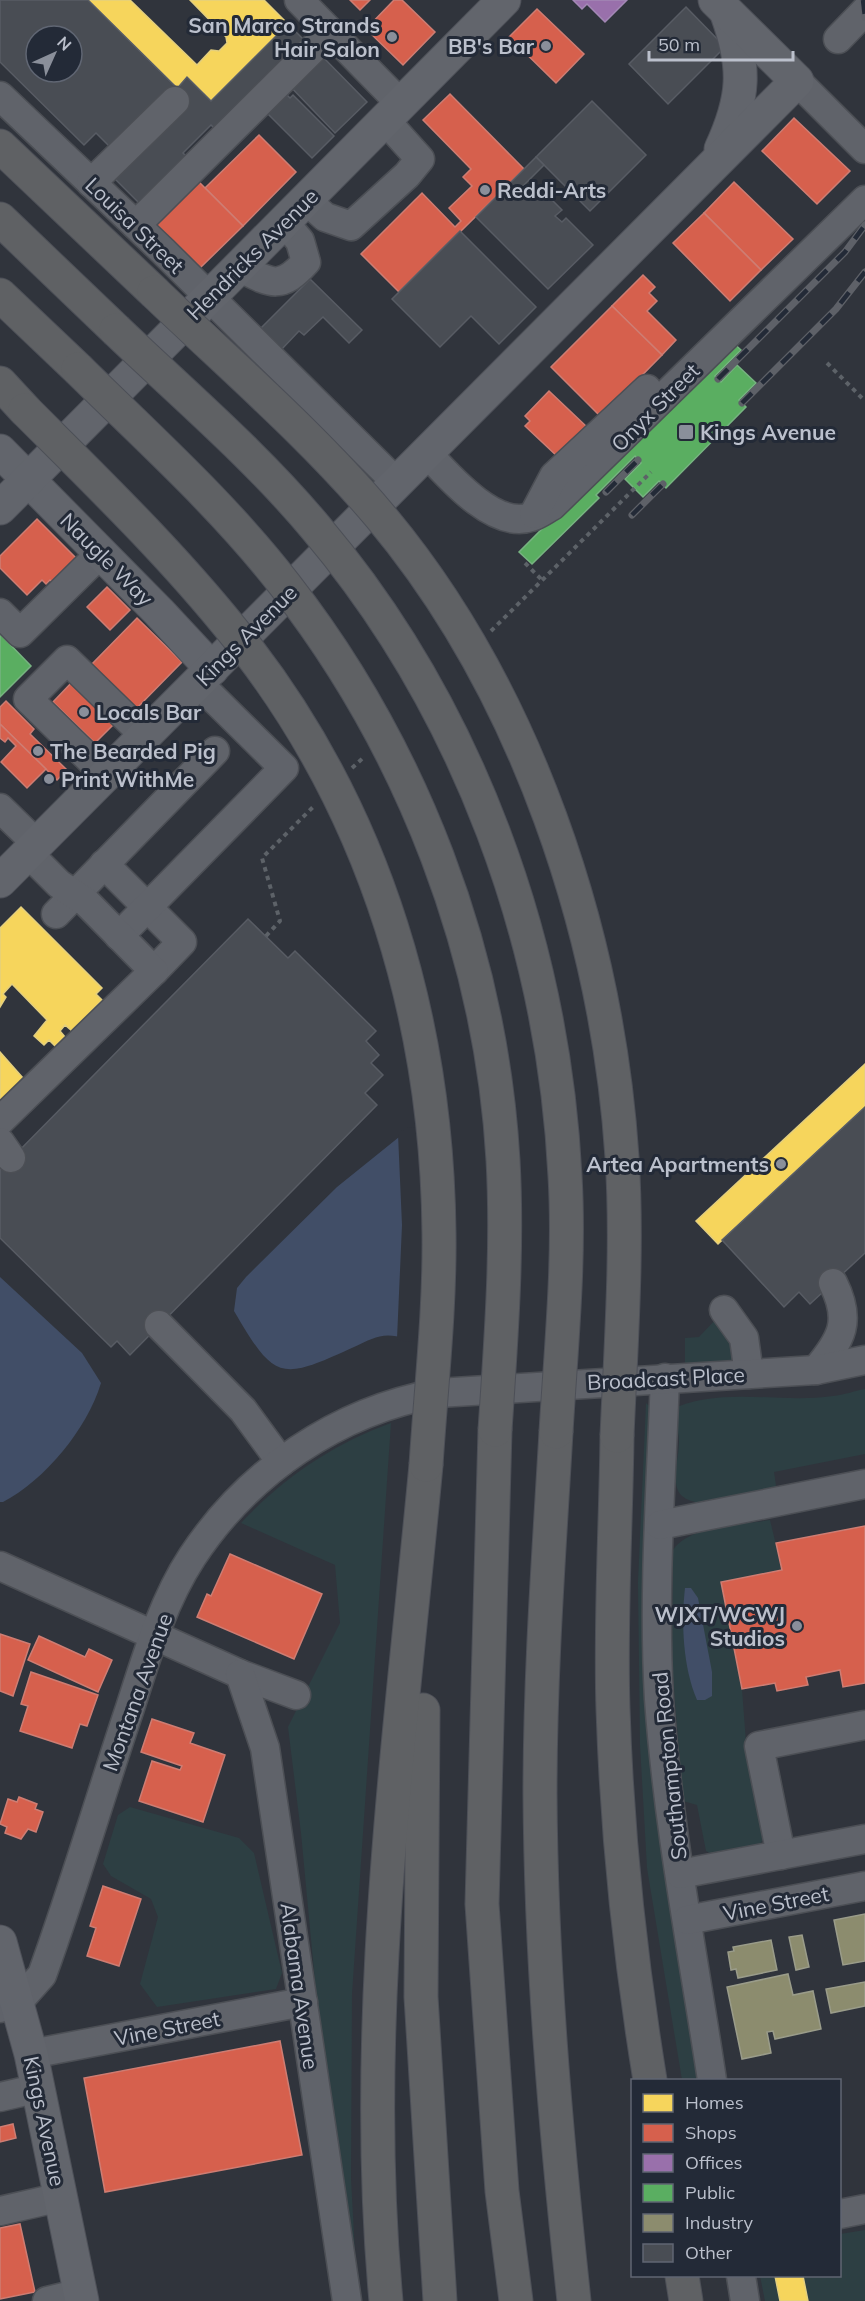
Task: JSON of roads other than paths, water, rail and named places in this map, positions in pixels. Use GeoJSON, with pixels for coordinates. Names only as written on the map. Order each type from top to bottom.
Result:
{"type":"FeatureCollection","features":[{"type":"Feature","properties":{"kind":"highway"},"geometry":{"type":"LineString","coordinates":[[0,146],[332,464],[402,545],[443,603],[479,664],[512,729],[540,794],[564,861],[585,928],[607,1030],[616,1092],[624,1228],[613,1707],[620,1845],[640,2018],[650,2079]]}},
{"type":"Feature","properties":{"kind":"highway"},"geometry":{"type":"LineString","coordinates":[[0,219],[263,470],[346,566],[386,621],[427,689],[455,745],[488,818],[528,939],[550,1042],[560,1110],[566,1178],[566,1246],[543,1646],[540,1794],[546,1992],[574,2301]]}},
{"type":"Feature","properties":{"kind":"highway"},"geometry":{"type":"LineString","coordinates":[[0,295],[219,507],[285,584],[363,700],[424,825],[448,888],[469,956],[484,1022],[498,1112],[503,1180],[504,1261],[495,1430],[482,1904],[500,2169],[516,2301]]}},
{"type":"Feature","properties":{"kind":"highway"},"geometry":{"type":"LineString","coordinates":[[0,385],[161,548],[249,652],[290,710],[324,767],[374,873],[411,993],[425,1060],[434,1128],[438,1270],[426,1465],[380,1979],[377,2081],[379,2225],[386,2301]]}},
{"type":"Feature","properties":{"kind":"highway"},"geometry":{"type":"LineString","coordinates":[[426,1465],[420,1947],[427,2119],[440,2301]]}},
{"type":"Feature","properties":{"kind":"highway"},"geometry":{"type":"LineString","coordinates":[[563,2198],[594,2301]]}},
{"type":"Feature","properties":{"kind":"highway"},"geometry":{"type":"LineString","coordinates":[[682,2277],[686,2301]]}},
{"type":"Feature","properties":{"kind":"main road","name":"Hendricks Avenue"},"geometry":{"type":"LineString","coordinates":[[0,508],[504,0]]}},
{"type":"Feature","properties":{"kind":"main road"},"geometry":{"type":"LineString","coordinates":[[720,5],[797,81]]}},
{"type":"Feature","properties":{"kind":"main road"},"geometry":{"type":"LineString","coordinates":[[713,166],[734,121],[741,99],[742,71],[738,45],[720,5]]}},
{"type":"Feature","properties":{"kind":"main road","name":"Kings Avenue"},"geometry":{"type":"LineString","coordinates":[[0,881],[797,81]]}},
{"type":"Feature","properties":{"kind":"main road","name":"Naugle Way"},"geometry":{"type":"LineString","coordinates":[[0,451],[101,554],[205,676]]}},
{"type":"Feature","properties":{"kind":"main road","name":"Kings Avenue"},"geometry":{"type":"LineString","coordinates":[[0,1942],[9,2005],[31,2054],[39,2088],[81,2297]]}},
{"type":"Feature","properties":{"kind":"street"},"geometry":{"type":"LineString","coordinates":[[239,267],[276,284],[288,280],[306,262],[295,211],[351,226],[407,175],[420,159],[393,112],[330,32],[299,0]]}},
{"type":"Feature","properties":{"kind":"street"},"geometry":{"type":"LineString","coordinates":[[838,39],[865,11]]}},
{"type":"Feature","properties":{"kind":"street"},"geometry":{"type":"LineString","coordinates":[[136,225],[330,32]]}},
{"type":"Feature","properties":{"kind":"street"},"geometry":{"type":"LineString","coordinates":[[797,81],[865,149]]}},
{"type":"Feature","properties":{"kind":"street","name":"Louisa Street"},"geometry":{"type":"LineString","coordinates":[[0,96],[136,225],[397,483]]}},
{"type":"Feature","properties":{"kind":"street"},"geometry":{"type":"LineString","coordinates":[[92,183],[175,101]]}},
{"type":"Feature","properties":{"kind":"street","name":"Onyx Street"},"geometry":{"type":"LineString","coordinates":[[427,453],[464,490],[492,512],[516,519],[530,518],[552,506],[567,494],[864,201]]}},
{"type":"Feature","properties":{"kind":"street"},"geometry":{"type":"LineString","coordinates":[[0,613],[20,633],[101,554]]}},
{"type":"Feature","properties":{"kind":"street"},"geometry":{"type":"LineString","coordinates":[[106,775],[28,699],[59,667],[67,660],[145,736]]}},
{"type":"Feature","properties":{"kind":"street"},"geometry":{"type":"LineString","coordinates":[[119,936],[284,768],[205,676]]}},
{"type":"Feature","properties":{"kind":"street"},"geometry":{"type":"LineString","coordinates":[[65,904],[215,751]]}},
{"type":"Feature","properties":{"kind":"street"},"geometry":{"type":"LineString","coordinates":[[0,808],[59,884],[65,904]]}},
{"type":"Feature","properties":{"kind":"street"},"geometry":{"type":"LineString","coordinates":[[0,1121],[182,942],[104,864]]}},
{"type":"Feature","properties":{"kind":"street"},"geometry":{"type":"LineString","coordinates":[[65,904],[86,902],[154,971]]}},
{"type":"Feature","properties":{"kind":"street"},"geometry":{"type":"LineString","coordinates":[[816,1370],[833,1348],[843,1327],[843,1306],[833,1283],[865,1317]]}},
{"type":"Feature","properties":{"kind":"street"},"geometry":{"type":"LineString","coordinates":[[724,1310],[744,1338],[749,1374]]}},
{"type":"Feature","properties":{"kind":"street"},"geometry":{"type":"LineString","coordinates":[[159,1325],[243,1410],[281,1462]]}},
{"type":"Feature","properties":{"kind":"street","name":"Broadcast Place"},"geometry":{"type":"LineString","coordinates":[[466,1390],[816,1370],[865,1360]]}},
{"type":"Feature","properties":{"kind":"street","name":"Southampton Road"},"geometry":{"type":"LineString","coordinates":[[665,1378],[657,1614],[659,1698],[680,1874],[712,2079]]}},
{"type":"Feature","properties":{"kind":"street","name":"Montana Avenue"},"geometry":{"type":"LineString","coordinates":[[9,2005],[42,1975],[154,1635],[197,1550],[220,1518],[251,1486],[281,1462],[323,1434],[364,1414],[422,1396],[466,1390]]}},
{"type":"Feature","properties":{"kind":"street"},"geometry":{"type":"LineString","coordinates":[[660,1525],[865,1484]]}},
{"type":"Feature","properties":{"kind":"street"},"geometry":{"type":"LineString","coordinates":[[0,1566],[240,1674],[296,1695]]}},
{"type":"Feature","properties":{"kind":"street","name":"Alabama Avenue"},"geometry":{"type":"LineString","coordinates":[[240,1674],[265,1748],[347,2301]]}},
{"type":"Feature","properties":{"kind":"street"},"geometry":{"type":"LineString","coordinates":[[781,1855],[759,1746],[865,1725]]}},
{"type":"Feature","properties":{"kind":"street"},"geometry":{"type":"LineString","coordinates":[[680,1874],[865,1839]]}},
{"type":"Feature","properties":{"kind":"street","name":"Vine Street"},"geometry":{"type":"LineString","coordinates":[[687,1920],[865,1886]]}},
{"type":"Feature","properties":{"kind":"street","name":"Vine Street"},"geometry":{"type":"LineString","coordinates":[[31,2054],[303,2002]]}},
{"type":"Feature","properties":{"kind":"street"},"geometry":{"type":"LineString","coordinates":[[0,2097],[39,2088]]}},
{"type":"Feature","properties":{"kind":"street"},"geometry":{"type":"LineString","coordinates":[[0,2211],[61,2197]]}},
{"type":"Feature","properties":{"kind":"street"},"geometry":{"type":"LineString","coordinates":[[841,2214],[865,2209]]}},
{"type":"Feature","properties":{"kind":"street"},"geometry":{"type":"LineString","coordinates":[[741,2277],[745,2301]]}},
{"type":"Feature","properties":{"kind":"street"},"geometry":{"type":"LineString","coordinates":[[47,2301],[81,2297]]}},
{"type":"Feature","properties":{"kind":"water"},"geometry":{"type":"Polygon","coordinates":[[[409,1129],[406,1339],[391,1336],[379,1337],[310,1366],[294,1369],[282,1368],[270,1362],[248,1334],[234,1311],[237,1288],[337,1187],[409,1129]]]}},
{"type":"Feature","properties":{"kind":"water"},"geometry":{"type":"Polygon","coordinates":[[[0,1277],[82,1353],[101,1383],[86,1418],[62,1452],[34,1481],[3,1502],[0,1502],[0,1277]]]}},
{"type":"Feature","properties":{"kind":"water"},"geometry":{"type":"Polygon","coordinates":[[[685,1588],[691,1588],[698,1598],[712,1672],[712,1696],[705,1700],[697,1700],[686,1660],[683,1630],[685,1588]]]}},
{"type":"Feature","properties":{"kind":"railway"},"geometry":{"type":"LineString","coordinates":[[863,0],[865,17]]}},
{"type":"Feature","properties":{"kind":"railway"},"geometry":{"type":"LineString","coordinates":[[718,379],[845,252],[865,225]]}},
{"type":"Feature","properties":{"kind":"railway"},"geometry":{"type":"LineString","coordinates":[[742,403],[836,309],[865,272]]}},
{"type":"Feature","properties":{"kind":"railway"},"geometry":{"type":"LineString","coordinates":[[606,492],[638,460]]}},
{"type":"Feature","properties":{"kind":"railway"},"geometry":{"type":"LineString","coordinates":[[632,515],[663,484]]}},
{"type":"Feature","properties":{"kind":"place","name":"San Marco Strands Hair Salon"},"geometry":{"type":"Point","coordinates":[392,37]}},
{"type":"Feature","properties":{"kind":"place","name":"BB's Bar"},"geometry":{"type":"Point","coordinates":[546,46]}},
{"type":"Feature","properties":{"kind":"place","name":"Reddi-Arts"},"geometry":{"type":"Point","coordinates":[485,190]}},
{"type":"Feature","properties":{"kind":"place","name":"Kings Avenue"},"geometry":{"type":"Point","coordinates":[686,432]}},
{"type":"Feature","properties":{"kind":"place","name":"Locals Bar"},"geometry":{"type":"Point","coordinates":[84,712]}},
{"type":"Feature","properties":{"kind":"place","name":"The Bearded Pig"},"geometry":{"type":"Point","coordinates":[38,751]}},
{"type":"Feature","properties":{"kind":"place","name":"Print WithMe"},"geometry":{"type":"Point","coordinates":[49,779]}},
{"type":"Feature","properties":{"kind":"place","name":"Artea Apartments"},"geometry":{"type":"Point","coordinates":[781,1164]}},
{"type":"Feature","properties":{"kind":"place","name":"WJXT/WCWJ Studios"},"geometry":{"type":"Point","coordinates":[797,1626]}}]}
